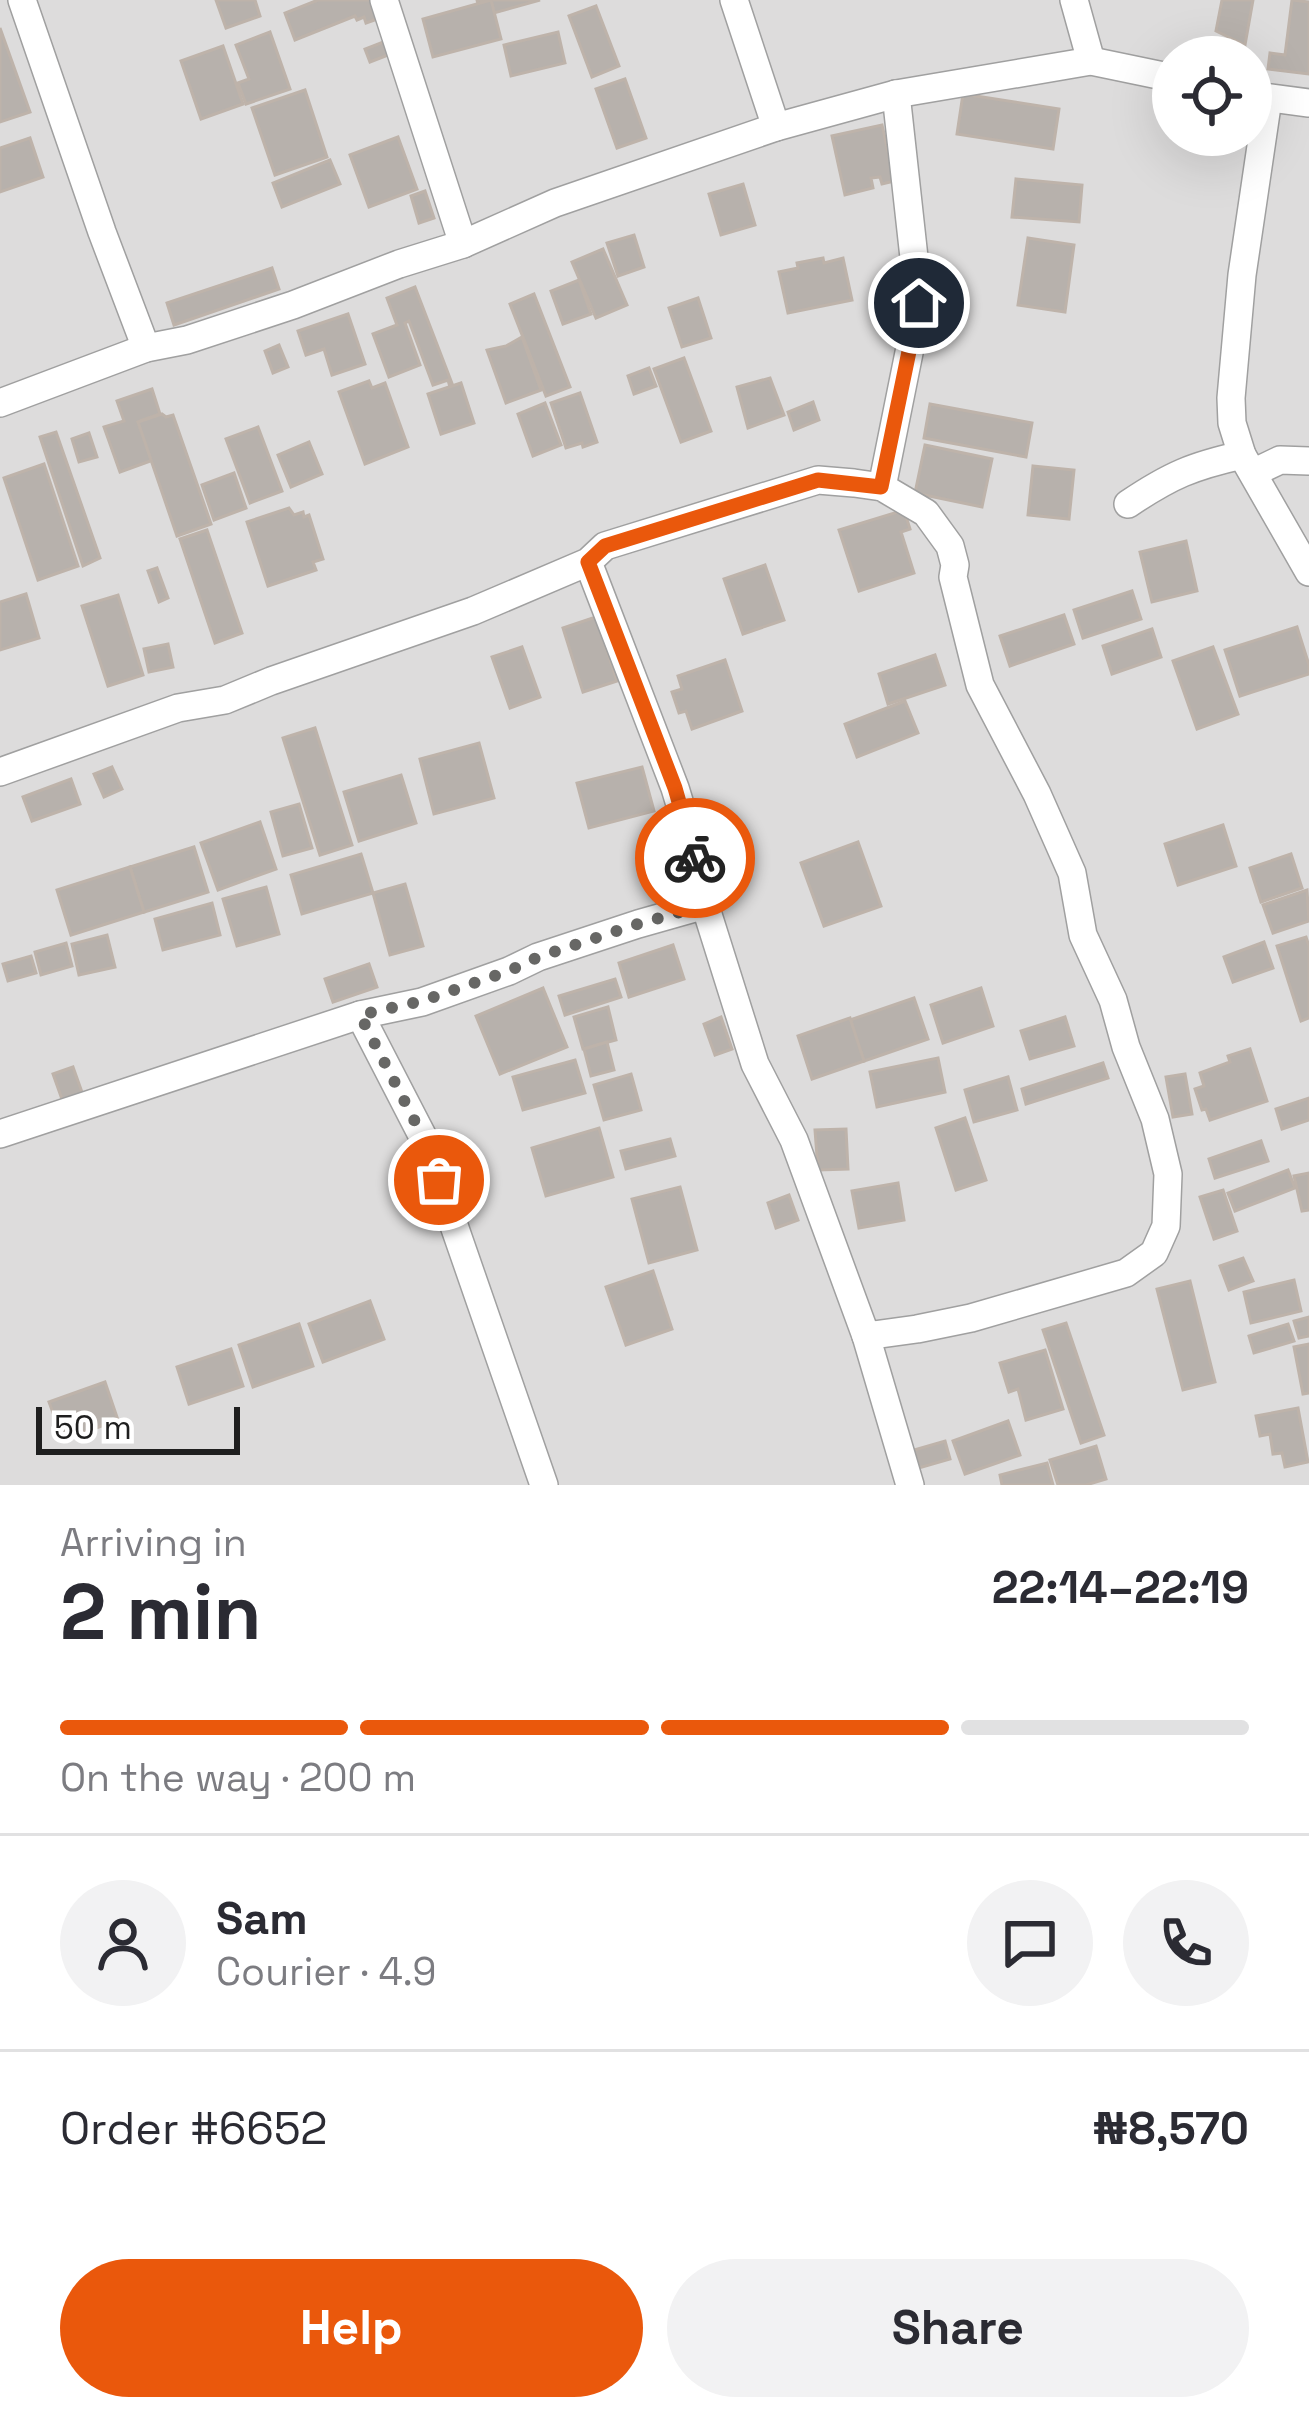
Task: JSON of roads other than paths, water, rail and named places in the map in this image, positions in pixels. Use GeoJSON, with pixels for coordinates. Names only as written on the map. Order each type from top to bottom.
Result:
{"type":"FeatureCollection","features":[{"type":"Feature","properties":{"kind":"street"},"geometry":{"type":"LineString","coordinates":[[22,0],[146,348]]}},
{"type":"Feature","properties":{"kind":"street"},"geometry":{"type":"LineString","coordinates":[[384,0],[464,244]]}},
{"type":"Feature","properties":{"kind":"street"},"geometry":{"type":"LineString","coordinates":[[734,0],[776,127]]}},
{"type":"Feature","properties":{"kind":"street"},"geometry":{"type":"LineString","coordinates":[[1074,0],[1091,61]]}},
{"type":"Feature","properties":{"kind":"street"},"geometry":{"type":"LineString","coordinates":[[0,404],[146,348],[187,340],[464,244],[555,202],[776,127],[896,94],[1091,61],[1152,74]]}},
{"type":"Feature","properties":{"kind":"street"},"geometry":{"type":"LineString","coordinates":[[881,487],[919,303],[896,94]]}},
{"type":"Feature","properties":{"kind":"street"},"geometry":{"type":"LineString","coordinates":[[1272,98],[1309,103]]}},
{"type":"Feature","properties":{"kind":"street"},"geometry":{"type":"LineString","coordinates":[[1254,156],[1232,423],[1247,464],[1309,572]]}},
{"type":"Feature","properties":{"kind":"street"},"geometry":{"type":"LineString","coordinates":[[1128,504],[1194,466],[1309,461]]}},
{"type":"Feature","properties":{"kind":"street"},"geometry":{"type":"LineString","coordinates":[[0,772],[178,708],[225,700],[473,611],[588,562],[605,546],[818,480],[881,487],[926,512],[950,546],[980,686],[1072,873],[1082,935],[1113,1000],[1126,1048],[1155,1119],[1168,1174],[1166,1226],[1154,1253],[1126,1273],[970,1318],[866,1336]]}},
{"type":"Feature","properties":{"kind":"street"},"geometry":{"type":"LineString","coordinates":[[588,562],[675,788],[705,905],[755,1064],[794,1140],[866,1336],[910,1485]]}},
{"type":"Feature","properties":{"kind":"street"},"geometry":{"type":"LineString","coordinates":[[0,1134],[360,1015],[422,1001],[538,957],[705,905]]}},
{"type":"Feature","properties":{"kind":"street"},"geometry":{"type":"LineString","coordinates":[[360,1015],[424,1139],[544,1485]]}}]}
